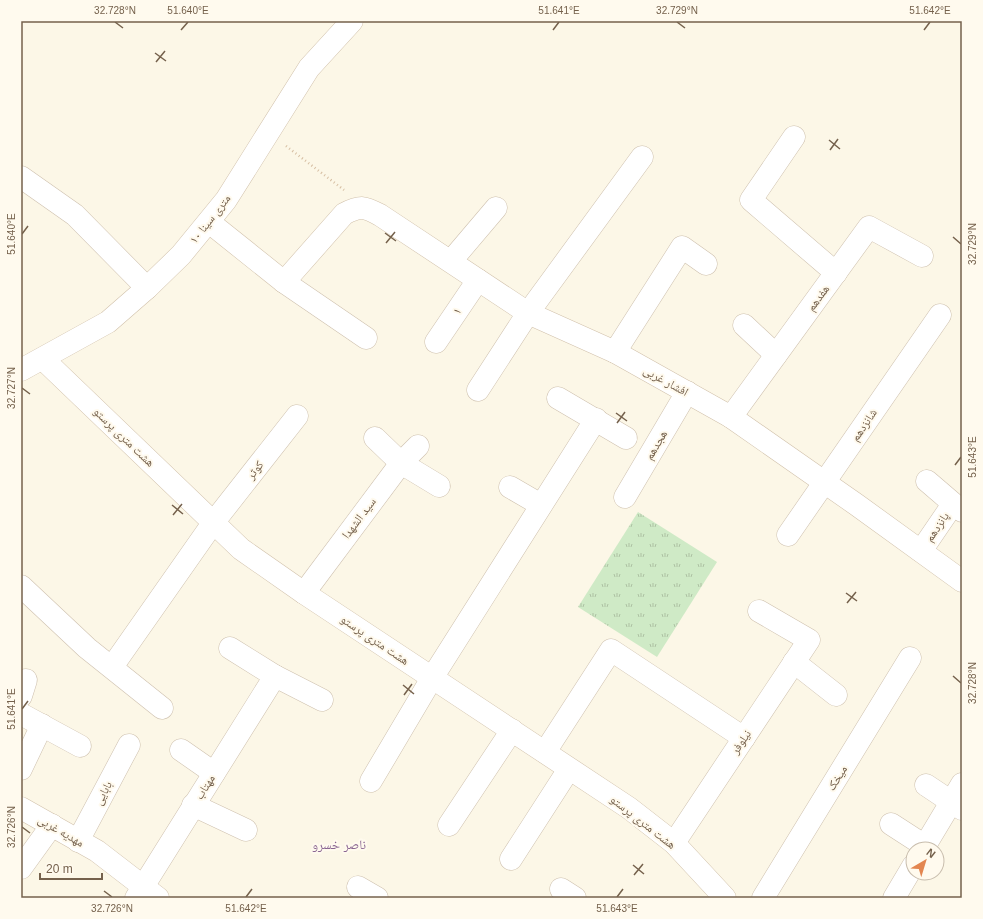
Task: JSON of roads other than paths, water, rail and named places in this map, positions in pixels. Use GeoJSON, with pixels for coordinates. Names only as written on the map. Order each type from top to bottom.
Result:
{"type":"FeatureCollection","features":[{"type":"Feature","properties":{"kind":"street","name":"۱۰ متری سینا"},"geometry":{"type":"LineString","coordinates":[[21,370],[108,322],[181,256],[226,200],[309,68],[352,21]]}},
{"type":"Feature","properties":{"kind":"street"},"geometry":{"type":"LineString","coordinates":[[794,137],[751,200],[836,273]]}},
{"type":"Feature","properties":{"kind":"street"},"geometry":{"type":"LineString","coordinates":[[478,390],[528,313],[642,158]]}},
{"type":"Feature","properties":{"kind":"street"},"geometry":{"type":"LineString","coordinates":[[21,177],[75,215],[147,288]]}},
{"type":"Feature","properties":{"kind":"street","name":"افشار غربی"},"geometry":{"type":"LineString","coordinates":[[284,282],[344,214],[361,208],[451,261],[528,313],[616,352],[731,417],[825,482],[962,581]]}},
{"type":"Feature","properties":{"kind":"street"},"geometry":{"type":"LineString","coordinates":[[451,261],[496,208]]}},
{"type":"Feature","properties":{"kind":"street"},"geometry":{"type":"LineString","coordinates":[[209,222],[284,282],[366,338]]}},
{"type":"Feature","properties":{"kind":"street","name":"هفدهم"},"geometry":{"type":"LineString","coordinates":[[731,417],[869,227],[922,256]]}},
{"type":"Feature","properties":{"kind":"street"},"geometry":{"type":"LineString","coordinates":[[616,352],[682,247],[706,264]]}},
{"type":"Feature","properties":{"kind":"street","name":"۱"},"geometry":{"type":"LineString","coordinates":[[436,342],[478,280]]}},
{"type":"Feature","properties":{"kind":"street","name":"شانزدهم"},"geometry":{"type":"LineString","coordinates":[[788,535],[940,315]]}},
{"type":"Feature","properties":{"kind":"street"},"geometry":{"type":"LineString","coordinates":[[744,326],[776,355]]}},
{"type":"Feature","properties":{"kind":"street","name":"هشت متری پرستو"},"geometry":{"type":"LineString","coordinates":[[43,359],[241,549],[304,593],[629,808],[674,843],[725,898]]}},
{"type":"Feature","properties":{"kind":"street","name":"هجدهم"},"geometry":{"type":"LineString","coordinates":[[625,497],[687,392]]}},
{"type":"Feature","properties":{"kind":"street"},"geometry":{"type":"LineString","coordinates":[[558,398],[626,438]]}},
{"type":"Feature","properties":{"kind":"street","name":"کوثر"},"geometry":{"type":"LineString","coordinates":[[112,667],[213,523],[297,416]]}},
{"type":"Feature","properties":{"kind":"street"},"geometry":{"type":"LineString","coordinates":[[370,782],[432,678],[596,419]]}},
{"type":"Feature","properties":{"kind":"street"},"geometry":{"type":"LineString","coordinates":[[375,438],[401,462],[439,486]]}},
{"type":"Feature","properties":{"kind":"street","name":"سید الشهدا"},"geometry":{"type":"LineString","coordinates":[[304,593],[401,462],[418,446]]}},
{"type":"Feature","properties":{"kind":"street"},"geometry":{"type":"LineString","coordinates":[[927,481],[958,507]]}},
{"type":"Feature","properties":{"kind":"street"},"geometry":{"type":"LineString","coordinates":[[510,487],[541,505]]}},
{"type":"Feature","properties":{"kind":"street","name":"پانزدهم"},"geometry":{"type":"LineString","coordinates":[[921,551],[958,507]]}},
{"type":"Feature","properties":{"kind":"street"},"geometry":{"type":"LineString","coordinates":[[21,586],[87,648],[162,708]]}},
{"type":"Feature","properties":{"kind":"street","name":"نیلوفر"},"geometry":{"type":"LineString","coordinates":[[674,843],[809,640],[759,611]]}},
{"type":"Feature","properties":{"kind":"street"},"geometry":{"type":"LineString","coordinates":[[230,648],[275,676],[322,700]]}},
{"type":"Feature","properties":{"kind":"street"},"geometry":{"type":"LineString","coordinates":[[545,752],[611,650],[744,738]]}},
{"type":"Feature","properties":{"kind":"street","name":"میخک"},"geometry":{"type":"LineString","coordinates":[[763,898],[910,658]]}},
{"type":"Feature","properties":{"kind":"street"},"geometry":{"type":"LineString","coordinates":[[794,662],[836,695]]}},
{"type":"Feature","properties":{"kind":"street","name":"مهتاب"},"geometry":{"type":"LineString","coordinates":[[145,894],[193,805],[275,676]]}},
{"type":"Feature","properties":{"kind":"street"},"geometry":{"type":"LineString","coordinates":[[21,714],[80,746]]}},
{"type":"Feature","properties":{"kind":"street"},"geometry":{"type":"LineString","coordinates":[[21,769],[42,725]]}},
{"type":"Feature","properties":{"kind":"street"},"geometry":{"type":"LineString","coordinates":[[449,825],[512,730]]}},
{"type":"Feature","properties":{"kind":"street","name":"بابایی"},"geometry":{"type":"LineString","coordinates":[[78,841],[129,745]]}},
{"type":"Feature","properties":{"kind":"street"},"geometry":{"type":"LineString","coordinates":[[181,750],[214,772]]}},
{"type":"Feature","properties":{"kind":"street"},"geometry":{"type":"LineString","coordinates":[[511,859],[569,769]]}},
{"type":"Feature","properties":{"kind":"street"},"geometry":{"type":"LineString","coordinates":[[926,785],[958,798],[928,841]]}},
{"type":"Feature","properties":{"kind":"street"},"geometry":{"type":"LineString","coordinates":[[193,805],[246,830]]}},
{"type":"Feature","properties":{"kind":"street","name":"مهدیه غربی"},"geometry":{"type":"LineString","coordinates":[[21,808],[97,851],[145,894]]}},
{"type":"Feature","properties":{"kind":"street"},"geometry":{"type":"LineString","coordinates":[[891,824],[915,841]]}},
{"type":"Feature","properties":{"kind":"street"},"geometry":{"type":"LineString","coordinates":[[21,868],[52,825]]}},
{"type":"Feature","properties":{"kind":"street"},"geometry":{"type":"LineString","coordinates":[[895,898],[905,880]]}},
{"type":"Feature","properties":{"kind":"street"},"geometry":{"type":"LineString","coordinates":[[358,887],[377,898]]}},
{"type":"Feature","properties":{"kind":"district","name":"ناصر خسرو"},"geometry":{"type":"Point","coordinates":[339,844]}}]}
